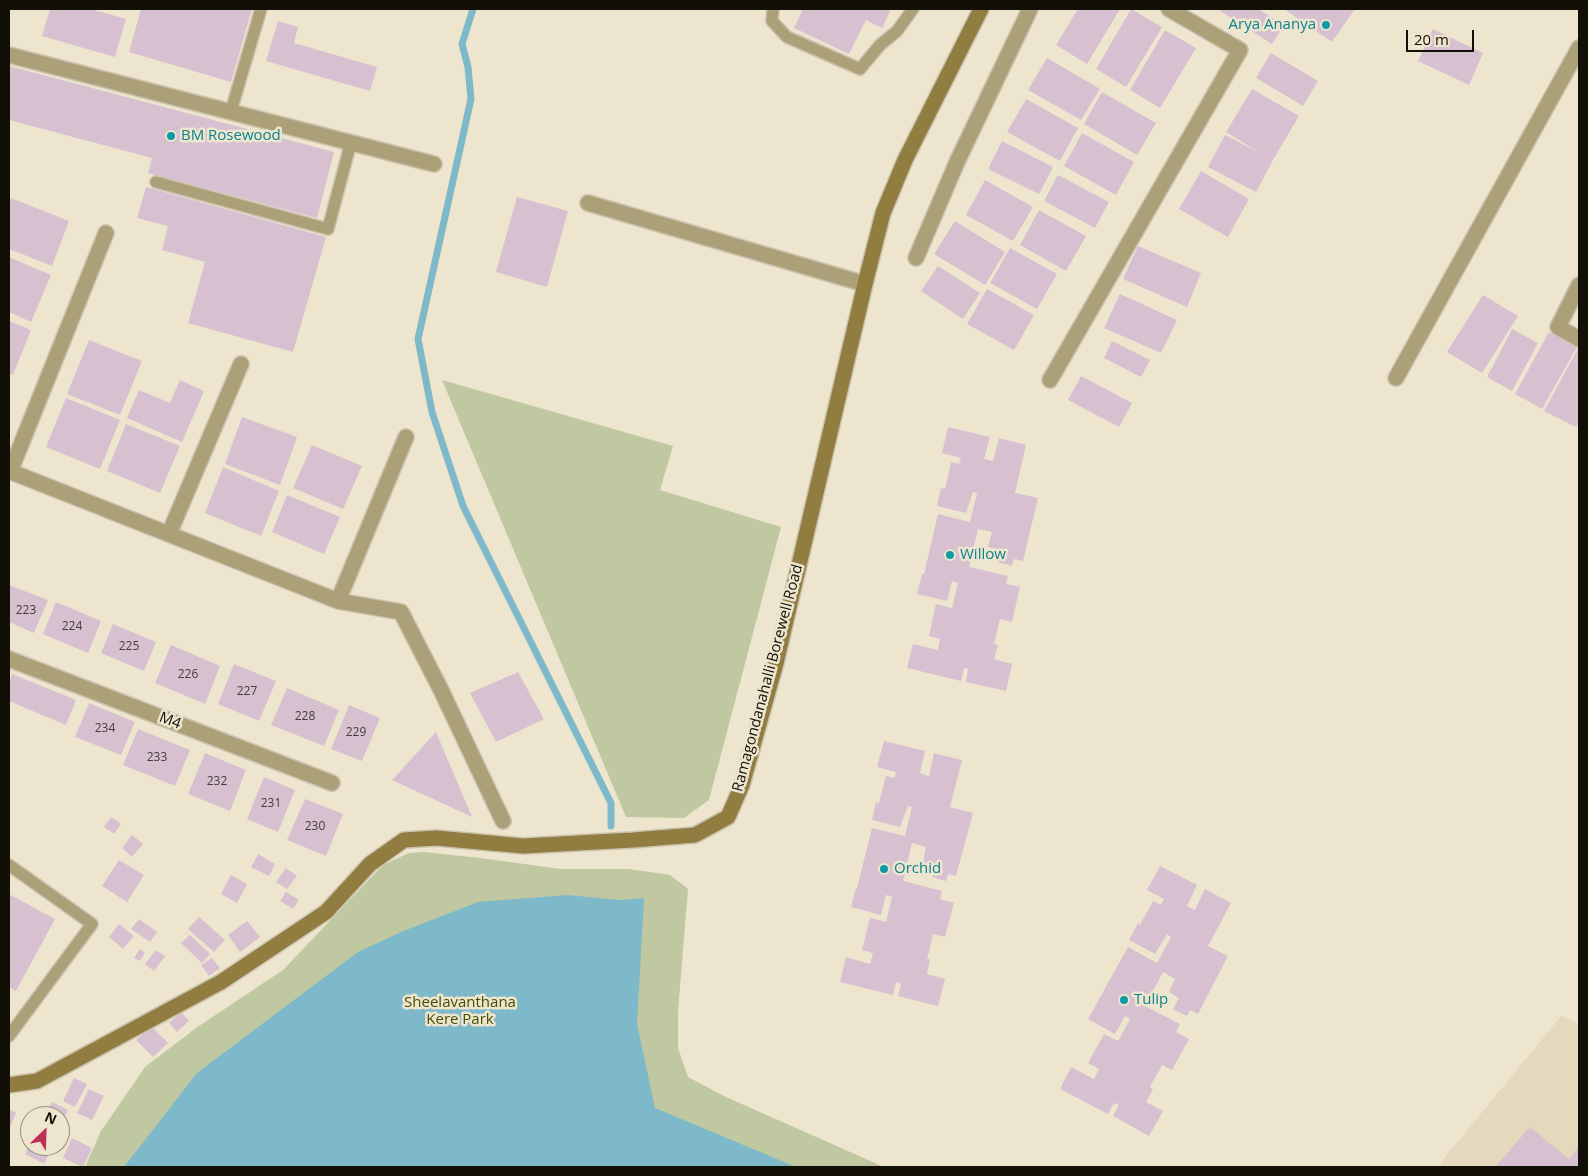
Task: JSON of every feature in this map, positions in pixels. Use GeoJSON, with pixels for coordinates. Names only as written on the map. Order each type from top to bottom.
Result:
{"type":"FeatureCollection","features":[{"type":"Feature","properties":{"kind":"street","name":"Ramagondanahalli Borewell Road"},"geometry":{"type":"LineString","coordinates":[[9,1084],[37,1081],[221,982],[326,912],[370,864],[404,840],[436,838],[523,846],[632,840],[695,835],[728,817],[742,785],[776,663],[883,213],[905,160],[981,9]]}},
{"type":"Feature","properties":{"kind":"street"},"geometry":{"type":"LineString","coordinates":[[916,258],[957,162],[1030,9]]}},
{"type":"Feature","properties":{"kind":"street"},"geometry":{"type":"LineString","coordinates":[[1050,380],[1240,50],[1169,9]]}},
{"type":"Feature","properties":{"kind":"street"},"geometry":{"type":"LineString","coordinates":[[1396,378],[1579,48]]}},
{"type":"Feature","properties":{"kind":"street"},"geometry":{"type":"LineString","coordinates":[[9,55],[434,164]]}},
{"type":"Feature","properties":{"kind":"street"},"geometry":{"type":"LineString","coordinates":[[588,203],[865,284]]}},
{"type":"Feature","properties":{"kind":"street"},"geometry":{"type":"LineString","coordinates":[[106,233],[9,472],[338,601],[401,612],[441,690],[503,821]]}},
{"type":"Feature","properties":{"kind":"street"},"geometry":{"type":"LineString","coordinates":[[1579,285],[1558,328],[1579,339]]}},
{"type":"Feature","properties":{"kind":"street"},"geometry":{"type":"LineString","coordinates":[[169,534],[241,364]]}},
{"type":"Feature","properties":{"kind":"street"},"geometry":{"type":"LineString","coordinates":[[338,601],[406,437]]}},
{"type":"Feature","properties":{"kind":"street","name":"M4"},"geometry":{"type":"LineString","coordinates":[[9,659],[332,783]]}},
{"type":"Feature","properties":{"kind":"lane"},"geometry":{"type":"LineString","coordinates":[[231,111],[261,9]]}},
{"type":"Feature","properties":{"kind":"lane"},"geometry":{"type":"LineString","coordinates":[[773,9],[772,20],[788,37],[860,69],[880,45],[897,31],[913,9]]}},
{"type":"Feature","properties":{"kind":"lane"},"geometry":{"type":"LineString","coordinates":[[156,182],[328,229],[351,142]]}},
{"type":"Feature","properties":{"kind":"lane"},"geometry":{"type":"LineString","coordinates":[[9,865],[92,924],[9,1036]]}},
{"type":"Feature","properties":{"kind":"shaded area"},"geometry":{"type":"Polygon","coordinates":[[[1562,1015],[1579,1025],[1579,1167],[1437,1167],[1562,1015]]]}},
{"type":"Feature","properties":{"kind":"green space"},"geometry":{"type":"Polygon","coordinates":[[[442,380],[673,446],[660,490],[781,527],[709,800],[684,818],[626,817],[442,380]]]}},
{"type":"Feature","properties":{"kind":"green space","name":"Sheelavanthana Kere Park"},"geometry":{"type":"Polygon","coordinates":[[[425,852],[561,869],[629,869],[670,875],[688,889],[678,1012],[678,1048],[688,1077],[726,1097],[884,1167],[85,1167],[101,1131],[145,1067],[196,1028],[283,970],[383,865],[409,853],[425,852]]]}},
{"type":"Feature","properties":{"kind":"water","name":"Sheelavanthana Kere Park"},"geometry":{"type":"Polygon","coordinates":[[[567,895],[620,900],[644,898],[637,1024],[655,1108],[796,1167],[124,1167],[197,1073],[358,952],[401,932],[478,902],[567,895]]]}},
{"type":"Feature","properties":{"kind":"building"},"geometry":{"type":"Polygon","coordinates":[[[50,9],[91,9],[126,19],[115,57],[42,36],[50,9]]]}},
{"type":"Feature","properties":{"kind":"building"},"geometry":{"type":"Polygon","coordinates":[[[141,9],[252,9],[231,82],[129,52],[141,9]]]}},
{"type":"Feature","properties":{"kind":"building"},"geometry":{"type":"Polygon","coordinates":[[[803,9],[891,9],[882,28],[866,20],[849,54],[794,28],[803,9]]]}},
{"type":"Feature","properties":{"kind":"building"},"geometry":{"type":"Polygon","coordinates":[[[1078,9],[1120,9],[1087,64],[1056,45],[1078,9]]]}},
{"type":"Feature","properties":{"kind":"building"},"geometry":{"type":"Polygon","coordinates":[[[1131,9],[1162,27],[1126,87],[1096,69],[1131,9]]]}},
{"type":"Feature","properties":{"kind":"building"},"geometry":{"type":"Polygon","coordinates":[[[1217,9],[1258,9],[1284,25],[1272,44],[1217,9]]]}},
{"type":"Feature","properties":{"kind":"building","name":"Arya Ananya"},"geometry":{"type":"Polygon","coordinates":[[[1284,9],[1355,9],[1332,42],[1284,9]]]}},
{"type":"Feature","properties":{"kind":"building"},"geometry":{"type":"Polygon","coordinates":[[[278,21],[298,27],[294,43],[377,67],[370,91],[266,61],[278,21]]]}},
{"type":"Feature","properties":{"kind":"building"},"geometry":{"type":"Polygon","coordinates":[[[1433,29],[1483,53],[1469,85],[1418,61],[1433,29]]]}},
{"type":"Feature","properties":{"kind":"building"},"geometry":{"type":"Polygon","coordinates":[[[1165,30],[1196,48],[1160,108],[1130,90],[1165,30]]]}},
{"type":"Feature","properties":{"kind":"building"},"geometry":{"type":"Polygon","coordinates":[[[1271,53],[1318,81],[1303,106],[1256,78],[1271,53]]]}},
{"type":"Feature","properties":{"kind":"building"},"geometry":{"type":"Polygon","coordinates":[[[1047,58],[1100,89],[1081,120],[1028,90],[1047,58]]]}},
{"type":"Feature","properties":{"kind":"building","name":"BM Rosewood"},"geometry":{"type":"Polygon","coordinates":[[[9,66],[334,152],[317,218],[148,173],[152,158],[9,120],[9,66]]]}},
{"type":"Feature","properties":{"kind":"building"},"geometry":{"type":"Polygon","coordinates":[[[1252,89],[1299,116],[1256,192],[1208,167],[1225,135],[1260,153],[1226,132],[1252,89]]]}},
{"type":"Feature","properties":{"kind":"building"},"geometry":{"type":"Polygon","coordinates":[[[1102,92],[1156,123],[1137,155],[1084,124],[1102,92]]]}},
{"type":"Feature","properties":{"kind":"building"},"geometry":{"type":"Polygon","coordinates":[[[1026,99],[1078,128],[1060,161],[1007,132],[1026,99]]]}},
{"type":"Feature","properties":{"kind":"building"},"geometry":{"type":"Polygon","coordinates":[[[1082,133],[1134,162],[1116,195],[1064,166],[1082,133]]]}},
{"type":"Feature","properties":{"kind":"building"},"geometry":{"type":"Polygon","coordinates":[[[1002,141],[1053,167],[1039,194],[988,169],[1002,141]]]}},
{"type":"Feature","properties":{"kind":"building"},"geometry":{"type":"Polygon","coordinates":[[[1201,171],[1249,199],[1228,237],[1179,209],[1201,171]]]}},
{"type":"Feature","properties":{"kind":"building"},"geometry":{"type":"Polygon","coordinates":[[[1058,175],[1109,202],[1095,228],[1044,201],[1058,175]]]}},
{"type":"Feature","properties":{"kind":"building"},"geometry":{"type":"Polygon","coordinates":[[[985,180],[1033,207],[1013,241],[966,215],[985,180]]]}},
{"type":"Feature","properties":{"kind":"building"},"geometry":{"type":"Polygon","coordinates":[[[146,187],[326,237],[293,352],[188,323],[205,262],[162,250],[168,226],[137,218],[146,187]]]}},
{"type":"Feature","properties":{"kind":"building"},"geometry":{"type":"Polygon","coordinates":[[[517,197],[568,211],[547,287],[496,272],[517,197]]]}},
{"type":"Feature","properties":{"kind":"building"},"geometry":{"type":"Polygon","coordinates":[[[11,198],[69,221],[52,266],[9,249],[9,205],[11,198]]]}},
{"type":"Feature","properties":{"kind":"building"},"geometry":{"type":"Polygon","coordinates":[[[1039,210],[1086,236],[1066,271],[1020,245],[1039,210]]]}},
{"type":"Feature","properties":{"kind":"building"},"geometry":{"type":"Polygon","coordinates":[[[955,221],[1005,252],[985,285],[934,254],[955,221]]]}},
{"type":"Feature","properties":{"kind":"building"},"geometry":{"type":"Polygon","coordinates":[[[1138,246],[1201,273],[1187,307],[1123,279],[1138,246]]]}},
{"type":"Feature","properties":{"kind":"building"},"geometry":{"type":"Polygon","coordinates":[[[1010,248],[1057,274],[1037,309],[990,283],[1010,248]]]}},
{"type":"Feature","properties":{"kind":"building"},"geometry":{"type":"Polygon","coordinates":[[[9,257],[51,275],[31,322],[9,312],[9,257]]]}},
{"type":"Feature","properties":{"kind":"building"},"geometry":{"type":"Polygon","coordinates":[[[938,266],[980,293],[963,319],[921,291],[938,266]]]}},
{"type":"Feature","properties":{"kind":"building"},"geometry":{"type":"Polygon","coordinates":[[[987,289],[1034,315],[1014,350],[967,324],[987,289]]]}},
{"type":"Feature","properties":{"kind":"building"},"geometry":{"type":"Polygon","coordinates":[[[1120,294],[1177,320],[1161,353],[1104,328],[1120,294]]]}},
{"type":"Feature","properties":{"kind":"building"},"geometry":{"type":"Polygon","coordinates":[[[1483,295],[1518,316],[1482,373],[1447,352],[1483,295]]]}},
{"type":"Feature","properties":{"kind":"building"},"geometry":{"type":"Polygon","coordinates":[[[9,321],[31,330],[13,375],[9,373],[9,321]]]}},
{"type":"Feature","properties":{"kind":"building"},"geometry":{"type":"Polygon","coordinates":[[[1512,329],[1538,343],[1512,391],[1487,377],[1512,329]]]}},
{"type":"Feature","properties":{"kind":"building"},"geometry":{"type":"Polygon","coordinates":[[[1549,332],[1577,347],[1542,409],[1515,394],[1549,332]]]}},
{"type":"Feature","properties":{"kind":"building"},"geometry":{"type":"Polygon","coordinates":[[[89,340],[142,361],[120,415],[67,394],[89,340]]]}},
{"type":"Feature","properties":{"kind":"building"},"geometry":{"type":"Polygon","coordinates":[[[1112,341],[1150,360],[1141,377],[1104,358],[1112,341]]]}},
{"type":"Feature","properties":{"kind":"building"},"geometry":{"type":"Polygon","coordinates":[[[1579,347],[1579,421],[1576,427],[1544,411],[1579,347]]]}},
{"type":"Feature","properties":{"kind":"building"},"geometry":{"type":"Polygon","coordinates":[[[1081,376],[1132,403],[1119,427],[1068,400],[1081,376]]]}},
{"type":"Feature","properties":{"kind":"building"},"geometry":{"type":"Polygon","coordinates":[[[180,380],[204,391],[182,442],[127,418],[139,390],[170,403],[180,380]]]}},
{"type":"Feature","properties":{"kind":"building"},"geometry":{"type":"Polygon","coordinates":[[[66,398],[120,420],[100,469],[46,447],[66,398]]]}},
{"type":"Feature","properties":{"kind":"building"},"geometry":{"type":"Polygon","coordinates":[[[242,417],[297,437],[280,485],[225,464],[242,417]]]}},
{"type":"Feature","properties":{"kind":"building"},"geometry":{"type":"Polygon","coordinates":[[[126,424],[180,446],[160,493],[107,471],[126,424]]]}},
{"type":"Feature","properties":{"kind":"building","name":"Willow"},"geometry":{"type":"Polygon","coordinates":[[[948,427],[990,437],[984,459],[993,461],[999,438],[1026,445],[1015,493],[1038,498],[1023,561],[1014,559],[1012,566],[997,562],[1000,550],[988,547],[992,532],[978,529],[969,567],[1008,576],[1006,584],[1020,587],[1012,622],[1000,619],[994,644],[998,645],[994,659],[1012,664],[1006,691],[966,682],[968,669],[964,668],[961,681],[907,668],[913,644],[938,650],[940,639],[929,636],[936,604],[952,608],[958,583],[952,581],[947,601],[917,594],[922,574],[924,574],[938,514],[970,522],[977,493],[973,492],[966,513],[937,506],[941,488],[945,489],[951,462],[959,464],[961,458],[942,453],[948,427]]]}},
{"type":"Feature","properties":{"kind":"building"},"geometry":{"type":"Polygon","coordinates":[[[312,445],[362,466],[343,509],[293,488],[312,445]]]}},
{"type":"Feature","properties":{"kind":"building"},"geometry":{"type":"Polygon","coordinates":[[[223,467],[279,491],[261,536],[205,513],[223,467]]]}},
{"type":"Feature","properties":{"kind":"building"},"geometry":{"type":"Polygon","coordinates":[[[287,495],[340,517],[324,554],[272,532],[287,495]]]}},
{"type":"Feature","properties":{"kind":"building"},"geometry":{"type":"Polygon","coordinates":[[[9,585],[48,600],[34,633],[9,622],[9,585]]]}},
{"type":"Feature","properties":{"kind":"building"},"geometry":{"type":"Polygon","coordinates":[[[56,602],[101,621],[88,653],[43,634],[56,602]]]}},
{"type":"Feature","properties":{"kind":"building"},"geometry":{"type":"Polygon","coordinates":[[[113,624],[156,642],[144,671],[101,653],[113,624]]]}},
{"type":"Feature","properties":{"kind":"building"},"geometry":{"type":"Polygon","coordinates":[[[171,645],[220,666],[205,704],[155,683],[171,645]]]}},
{"type":"Feature","properties":{"kind":"building"},"geometry":{"type":"Polygon","coordinates":[[[234,664],[276,681],[259,721],[218,704],[234,664]]]}},
{"type":"Feature","properties":{"kind":"building"},"geometry":{"type":"Polygon","coordinates":[[[518,672],[544,719],[496,742],[470,693],[518,672]]]}},
{"type":"Feature","properties":{"kind":"building"},"geometry":{"type":"Polygon","coordinates":[[[12,674],[76,700],[66,725],[9,701],[9,683],[12,674]]]}},
{"type":"Feature","properties":{"kind":"building"},"geometry":{"type":"Polygon","coordinates":[[[287,688],[339,710],[324,746],[271,725],[287,688]]]}},
{"type":"Feature","properties":{"kind":"building"},"geometry":{"type":"Polygon","coordinates":[[[89,703],[135,722],[121,755],[75,737],[89,703]]]}},
{"type":"Feature","properties":{"kind":"building"},"geometry":{"type":"Polygon","coordinates":[[[349,705],[380,718],[362,761],[331,749],[349,705]]]}},
{"type":"Feature","properties":{"kind":"building"},"geometry":{"type":"Polygon","coordinates":[[[138,729],[190,750],[175,786],[123,765],[138,729]]]}},
{"type":"Feature","properties":{"kind":"building"},"geometry":{"type":"Polygon","coordinates":[[[436,732],[472,817],[392,780],[436,732]]]}},
{"type":"Feature","properties":{"kind":"building","name":"Orchid"},"geometry":{"type":"Polygon","coordinates":[[[884,741],[925,751],[920,773],[929,776],[934,753],[962,760],[950,807],[973,813],[956,876],[948,874],[946,881],[932,877],[935,865],[923,862],[926,847],[912,843],[903,881],[942,891],[940,899],[954,903],[945,937],[933,934],[927,959],[930,959],[927,974],[945,979],[938,1006],[898,996],[901,984],[896,982],[893,995],[840,982],[846,957],[870,964],[873,953],[862,950],[870,918],[886,922],[892,897],[886,895],[881,915],[851,907],[872,828],[905,836],[912,807],[908,806],[900,827],[872,820],[876,802],[879,803],[886,776],[894,778],[896,772],[877,767],[884,741]]]}},
{"type":"Feature","properties":{"kind":"building"},"geometry":{"type":"Polygon","coordinates":[[[205,753],[246,770],[230,811],[188,794],[205,753]]]}},
{"type":"Feature","properties":{"kind":"building"},"geometry":{"type":"Polygon","coordinates":[[[264,777],[295,790],[278,832],[247,819],[264,777]]]}},
{"type":"Feature","properties":{"kind":"building"},"geometry":{"type":"Polygon","coordinates":[[[305,799],[343,814],[326,856],[287,840],[305,799]]]}},
{"type":"Feature","properties":{"kind":"building"},"geometry":{"type":"Polygon","coordinates":[[[111,817],[121,824],[114,834],[104,827],[111,817]]]}},
{"type":"Feature","properties":{"kind":"building"},"geometry":{"type":"Polygon","coordinates":[[[132,835],[143,844],[132,857],[122,848],[132,835]]]}},
{"type":"Feature","properties":{"kind":"building"},"geometry":{"type":"Polygon","coordinates":[[[258,854],[275,864],[269,876],[251,867],[258,854]]]}},
{"type":"Feature","properties":{"kind":"building"},"geometry":{"type":"Polygon","coordinates":[[[119,860],[144,875],[127,902],[102,886],[119,860]]]}},
{"type":"Feature","properties":{"kind":"building","name":"Tulip"},"geometry":{"type":"Polygon","coordinates":[[[1160,866],[1197,885],[1187,906],[1195,910],[1205,889],[1231,903],[1208,946],[1228,956],[1198,1014],[1190,1010],[1187,1016],[1173,1009],[1179,998],[1169,992],[1175,979],[1163,972],[1145,1006],[1180,1024],[1176,1032],[1189,1039],[1172,1070],[1162,1065],[1150,1087],[1153,1089],[1146,1102],[1163,1111],[1149,1136],[1113,1116],[1119,1105],[1114,1103],[1108,1114],[1060,1089],[1071,1067],[1094,1079],[1099,1069],[1088,1063],[1104,1034],[1118,1041],[1130,1019],[1125,1016],[1115,1034],[1088,1019],[1128,947],[1157,963],[1171,937],[1167,934],[1155,954],[1129,940],[1138,923],[1140,925],[1153,901],[1161,905],[1164,899],[1147,890],[1160,866]]]}},
{"type":"Feature","properties":{"kind":"building"},"geometry":{"type":"Polygon","coordinates":[[[286,868],[297,876],[287,889],[276,882],[286,868]]]}},
{"type":"Feature","properties":{"kind":"building"},"geometry":{"type":"Polygon","coordinates":[[[231,875],[247,884],[237,903],[221,894],[231,875]]]}},
{"type":"Feature","properties":{"kind":"building"},"geometry":{"type":"Polygon","coordinates":[[[286,892],[299,900],[293,909],[280,901],[286,892]]]}},
{"type":"Feature","properties":{"kind":"building"},"geometry":{"type":"Polygon","coordinates":[[[9,894],[55,919],[16,991],[9,987],[9,894]]]}},
{"type":"Feature","properties":{"kind":"building"},"geometry":{"type":"Polygon","coordinates":[[[199,917],[225,940],[214,952],[188,929],[199,917]]]}},
{"type":"Feature","properties":{"kind":"building"},"geometry":{"type":"Polygon","coordinates":[[[139,919],[157,932],[150,942],[131,929],[139,919]]]}},
{"type":"Feature","properties":{"kind":"building"},"geometry":{"type":"Polygon","coordinates":[[[247,921],[260,937],[240,952],[228,935],[247,921]]]}},
{"type":"Feature","properties":{"kind":"building"},"geometry":{"type":"Polygon","coordinates":[[[119,924],[134,936],[123,949],[109,937],[119,924]]]}},
{"type":"Feature","properties":{"kind":"building"},"geometry":{"type":"Polygon","coordinates":[[[190,935],[210,954],[202,963],[181,943],[190,935]]]}},
{"type":"Feature","properties":{"kind":"building"},"geometry":{"type":"Polygon","coordinates":[[[140,949],[145,953],[140,961],[134,958],[140,949]]]}},
{"type":"Feature","properties":{"kind":"building"},"geometry":{"type":"Polygon","coordinates":[[[156,950],[165,956],[154,971],[145,964],[156,950]]]}},
{"type":"Feature","properties":{"kind":"building"},"geometry":{"type":"Polygon","coordinates":[[[212,958],[220,968],[209,976],[201,965],[212,958]]]}},
{"type":"Feature","properties":{"kind":"building"},"geometry":{"type":"Polygon","coordinates":[[[181,1012],[189,1021],[177,1032],[169,1023],[181,1012]]]}},
{"type":"Feature","properties":{"kind":"building"},"geometry":{"type":"Polygon","coordinates":[[[151,1026],[168,1043],[153,1057],[136,1040],[151,1026]]]}},
{"type":"Feature","properties":{"kind":"building"},"geometry":{"type":"Polygon","coordinates":[[[74,1078],[87,1084],[75,1107],[63,1101],[74,1078]]]}},
{"type":"Feature","properties":{"kind":"building"},"geometry":{"type":"Polygon","coordinates":[[[89,1089],[104,1096],[92,1120],[77,1113],[89,1089]]]}},
{"type":"Feature","properties":{"kind":"building"},"geometry":{"type":"Polygon","coordinates":[[[52,1102],[60,1106],[50,1106],[52,1102]]]}},
{"type":"Feature","properties":{"kind":"building"},"geometry":{"type":"Polygon","coordinates":[[[9,1109],[16,1113],[9,1129],[9,1109]]]}},
{"type":"Feature","properties":{"kind":"building"},"geometry":{"type":"Polygon","coordinates":[[[1530,1127],[1569,1159],[1579,1147],[1579,1167],[1495,1167],[1530,1127]]]}},
{"type":"Feature","properties":{"kind":"building"},"geometry":{"type":"Polygon","coordinates":[[[72,1138],[92,1148],[83,1167],[63,1158],[64,1156],[70,1156],[72,1138]]]}},
{"type":"Feature","properties":{"kind":"building"},"geometry":{"type":"Polygon","coordinates":[[[29,1156],[48,1156],[44,1164],[29,1156]]]}},
{"type":"Feature","properties":{"kind":"waterway"},"geometry":{"type":"LineString","coordinates":[[473,9],[462,44],[468,67],[471,99],[418,339],[432,412],[463,506],[611,803],[611,826]]}},
{"type":"Feature","properties":{"kind":"place","name":"Arya Ananya"},"geometry":{"type":"Point","coordinates":[1326,25]}},
{"type":"Feature","properties":{"kind":"place","name":"BM Rosewood"},"geometry":{"type":"Point","coordinates":[171,136]}},
{"type":"Feature","properties":{"kind":"place","name":"Willow"},"geometry":{"type":"Point","coordinates":[950,555]}},
{"type":"Feature","properties":{"kind":"place","name":"Orchid"},"geometry":{"type":"Point","coordinates":[884,869]}},
{"type":"Feature","properties":{"kind":"place","name":"Tulip"},"geometry":{"type":"Point","coordinates":[1124,1000]}}]}
